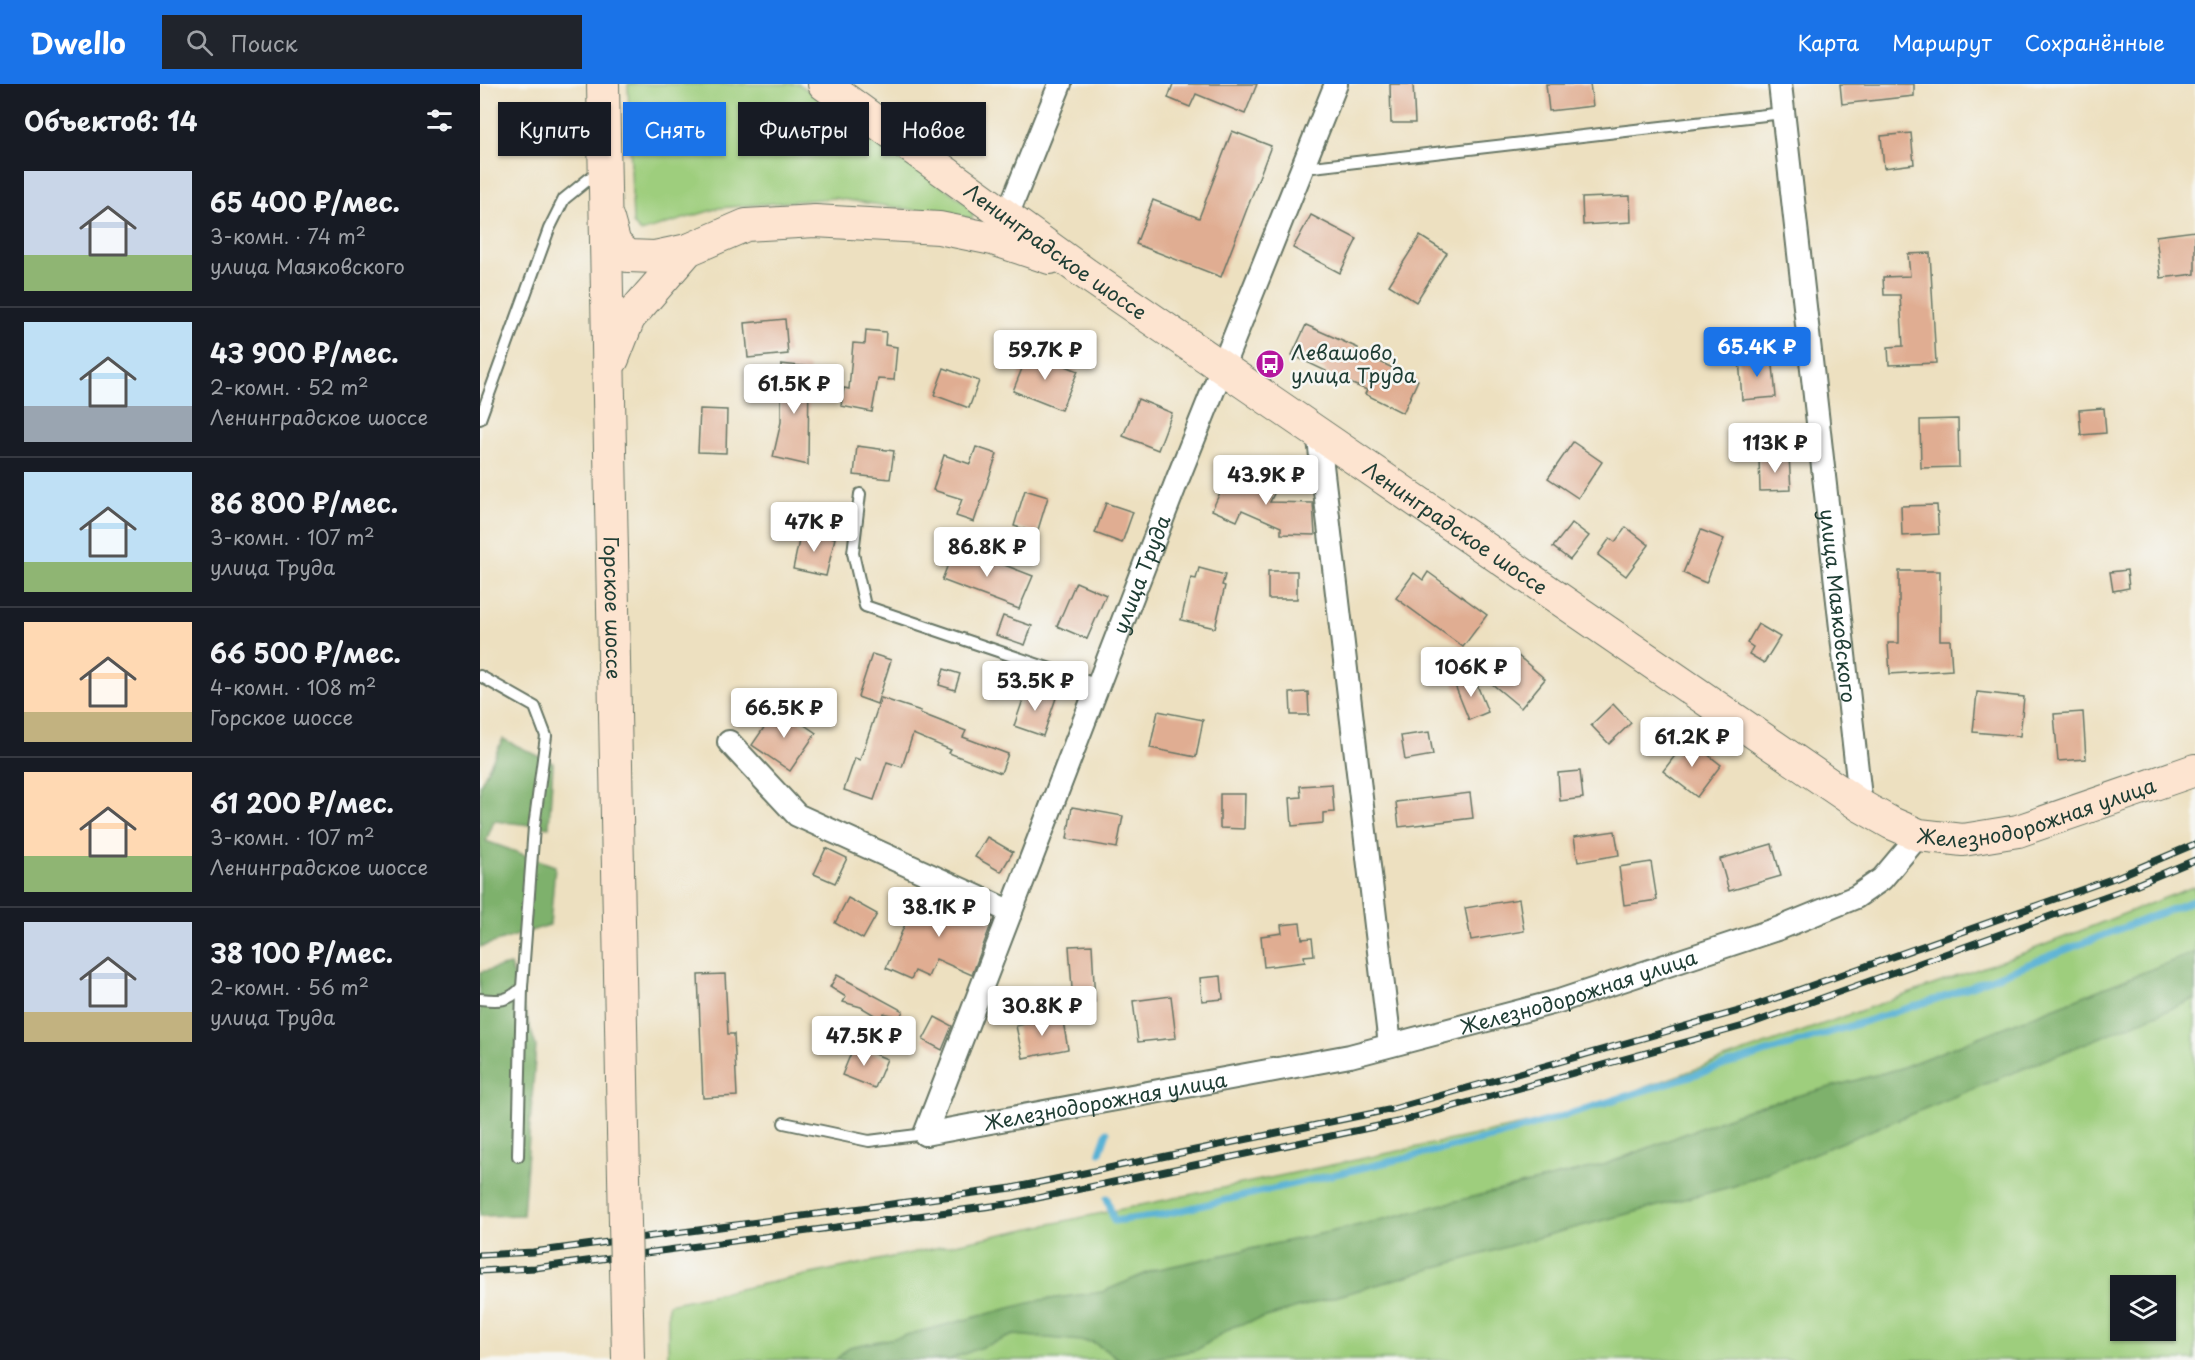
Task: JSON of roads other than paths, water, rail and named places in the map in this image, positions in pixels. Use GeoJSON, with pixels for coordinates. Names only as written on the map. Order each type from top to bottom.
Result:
{"type":"FeatureCollection","features":[{"type":"Feature","properties":{"kind":"street","name":"Горское шоссе"},"geometry":{"type":"LineString","coordinates":[[603,84],[628,1360]]}},
{"type":"Feature","properties":{"kind":"street","name":"Ленинградское шоссе"},"geometry":{"type":"LineString","coordinates":[[824,84],[1086,274],[1225,367],[1861,806],[1919,835]]}},
{"type":"Feature","properties":{"kind":"street"},"geometry":{"type":"LineString","coordinates":[[1007,216],[1060,84]]}},
{"type":"Feature","properties":{"kind":"street","name":"улица Труда"},"geometry":{"type":"LineString","coordinates":[[925,1134],[1098,685],[1336,84]]}},
{"type":"Feature","properties":{"kind":"street","name":"улица Маяковского"},"geometry":{"type":"LineString","coordinates":[[1780,84],[1861,806]]}},
{"type":"Feature","properties":{"kind":"street"},"geometry":{"type":"LineString","coordinates":[[606,213],[615,244],[628,256],[655,257],[688,250],[746,225],[815,221],[866,223],[939,228],[993,239],[1049,258],[1086,274]]}},
{"type":"Feature","properties":{"kind":"street"},"geometry":{"type":"LineString","coordinates":[[607,375],[629,318],[688,250]]}},
{"type":"Feature","properties":{"kind":"street"},"geometry":{"type":"LineString","coordinates":[[1318,431],[1390,1045]]}},
{"type":"Feature","properties":{"kind":"street"},"geometry":{"type":"LineString","coordinates":[[729,742],[797,815],[1011,912]]}},
{"type":"Feature","properties":{"kind":"street","name":"Железнодорожная улица"},"geometry":{"type":"LineString","coordinates":[[925,1134],[1350,1056],[1558,1001],[1780,928],[1856,897],[1882,879],[1919,835],[1963,840],[2018,831],[2195,770]]}},
{"type":"Feature","properties":{"kind":"lane"},"geometry":{"type":"LineString","coordinates":[[1304,168],[1783,113]]}},
{"type":"Feature","properties":{"kind":"lane"},"geometry":{"type":"LineString","coordinates":[[480,419],[549,229],[564,199],[605,166]]}},
{"type":"Feature","properties":{"kind":"lane"},"geometry":{"type":"LineString","coordinates":[[860,494],[853,553],[865,606],[1098,685]]}},
{"type":"Feature","properties":{"kind":"lane"},"geometry":{"type":"LineString","coordinates":[[480,676],[535,707],[546,736],[534,826],[522,987],[518,1156]]}},
{"type":"Feature","properties":{"kind":"lane"},"geometry":{"type":"LineString","coordinates":[[480,999],[502,1001],[515,996],[522,987]]}},
{"type":"Feature","properties":{"kind":"lane"},"geometry":{"type":"LineString","coordinates":[[784,1123],[869,1141],[925,1134]]}},
{"type":"Feature","properties":{"kind":"waterway"},"geometry":{"type":"LineString","coordinates":[[1107,1198],[1114,1221],[1161,1215],[1499,1136],[1943,997],[2195,900]]}},
{"type":"Feature","properties":{"kind":"waterway"},"geometry":{"type":"LineString","coordinates":[[1100,1152],[1107,1132]]}},
{"type":"Feature","properties":{"kind":"railway"},"geometry":{"type":"LineString","coordinates":[[480,1255],[533,1252],[1012,1188],[1393,1109],[1742,1010],[2117,877],[2195,844]]}},
{"type":"Feature","properties":{"kind":"railway"},"geometry":{"type":"LineString","coordinates":[[480,1271],[535,1268],[1014,1203],[1397,1122],[1747,1025],[2123,890],[2195,860]]}},
{"type":"Feature","properties":{"kind":"place","name":"Левашово, улица Труда"},"geometry":{"type":"Point","coordinates":[1270,364]}}]}
